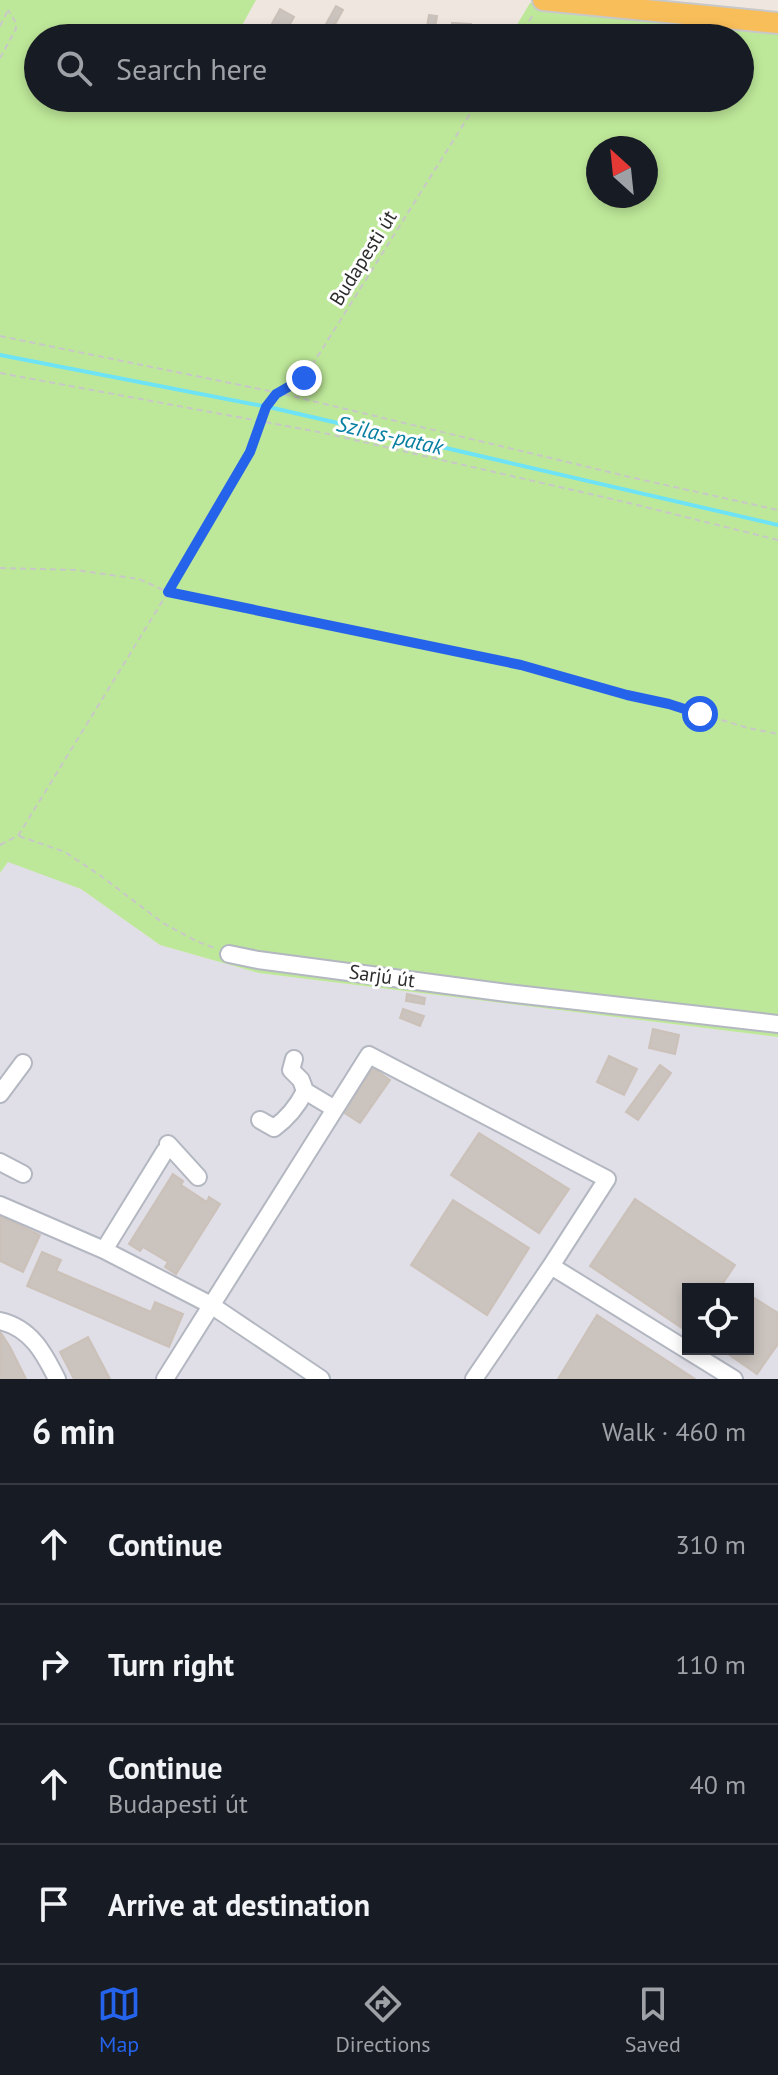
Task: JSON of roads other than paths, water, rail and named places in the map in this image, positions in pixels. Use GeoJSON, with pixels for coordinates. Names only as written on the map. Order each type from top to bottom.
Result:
{"type":"FeatureCollection","features":[{"type":"Feature","properties":{"kind":"main road"},"geometry":{"type":"LineString","coordinates":[[538,6],[778,23]]}},
{"type":"Feature","properties":{"kind":"lane","name":"Sarjú út"},"geometry":{"type":"LineString","coordinates":[[229,954],[507,993],[778,1024]]}},
{"type":"Feature","properties":{"kind":"lane"},"geometry":{"type":"LineString","coordinates":[[165,1379],[369,1055],[607,1179],[474,1379]]}},
{"type":"Feature","properties":{"kind":"lane"},"geometry":{"type":"LineString","coordinates":[[294,1059],[291,1070],[301,1080],[305,1091],[335,1109]]}},
{"type":"Feature","properties":{"kind":"lane"},"geometry":{"type":"LineString","coordinates":[[0,1094],[23,1063]]}},
{"type":"Feature","properties":{"kind":"lane"},"geometry":{"type":"LineString","coordinates":[[260,1120],[274,1128],[285,1121],[305,1091]]}},
{"type":"Feature","properties":{"kind":"lane"},"geometry":{"type":"LineString","coordinates":[[104,1250],[170,1150],[198,1177]]}},
{"type":"Feature","properties":{"kind":"lane"},"geometry":{"type":"LineString","coordinates":[[0,1162],[23,1174]]}},
{"type":"Feature","properties":{"kind":"lane"},"geometry":{"type":"LineString","coordinates":[[0,1205],[104,1250],[211,1305],[321,1379]]}},
{"type":"Feature","properties":{"kind":"lane"},"geometry":{"type":"LineString","coordinates":[[551,1266],[734,1379]]}},
{"type":"Feature","properties":{"kind":"lane"},"geometry":{"type":"LineString","coordinates":[[0,1321],[28,1334],[41,1348],[57,1379]]}},
{"type":"Feature","properties":{"kind":"waterway","name":"Szilas-patak"},"geometry":{"type":"LineString","coordinates":[[0,355],[273,408],[778,525]]}}]}
